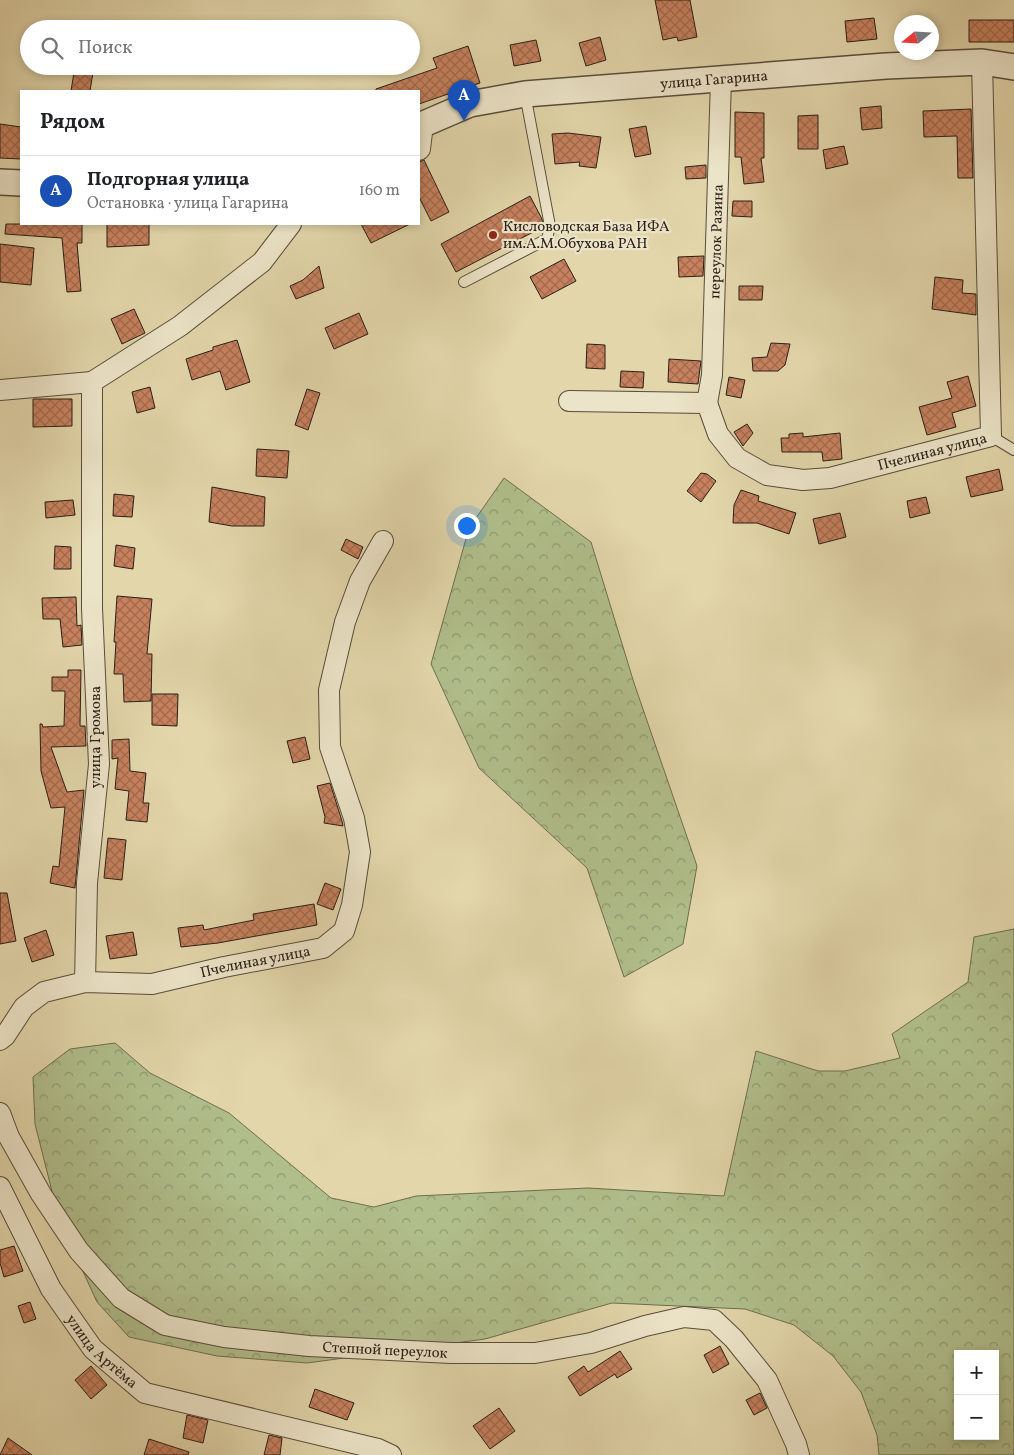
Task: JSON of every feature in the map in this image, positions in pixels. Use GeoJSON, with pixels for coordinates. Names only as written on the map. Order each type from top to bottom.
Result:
{"type":"FeatureCollection","features":[{"type":"Feature","properties":{"kind":"street","name":"улица Гагарина"},"geometry":{"type":"LineString","coordinates":[[421,125],[470,104],[525,94],[886,66],[982,62],[1014,67]]}},
{"type":"Feature","properties":{"kind":"street","name":"Пчелиная улица"},"geometry":{"type":"LineString","coordinates":[[707,403],[718,434],[737,458],[767,475],[803,480],[830,478],[991,436],[982,62]]}},
{"type":"Feature","properties":{"kind":"street","name":"переулок Разина"},"geometry":{"type":"LineString","coordinates":[[707,403],[712,375],[721,79]]}},
{"type":"Feature","properties":{"kind":"street"},"geometry":{"type":"LineString","coordinates":[[420,149],[421,125]]}},
{"type":"Feature","properties":{"kind":"street"},"geometry":{"type":"LineString","coordinates":[[0,182],[20,183]]}},
{"type":"Feature","properties":{"kind":"street"},"geometry":{"type":"LineString","coordinates":[[0,390],[92,382],[180,326],[262,262],[290,225]]}},
{"type":"Feature","properties":{"kind":"street","name":"улица Громова"},"geometry":{"type":"LineString","coordinates":[[85,982],[87,883],[99,764],[92,608],[92,382]]}},
{"type":"Feature","properties":{"kind":"street"},"geometry":{"type":"LineString","coordinates":[[569,401],[707,403]]}},
{"type":"Feature","properties":{"kind":"street","name":"Пчелиная улица"},"geometry":{"type":"LineString","coordinates":[[85,982],[152,984],[224,967],[324,948],[344,931],[352,904],[360,852],[354,818],[330,747],[329,690],[346,622],[360,581],[383,541]]}},
{"type":"Feature","properties":{"kind":"street"},"geometry":{"type":"LineString","coordinates":[[0,1040],[5,1036],[24,1007],[44,992],[85,982]]}},
{"type":"Feature","properties":{"kind":"street","name":"Степной переулок"},"geometry":{"type":"LineString","coordinates":[[0,1113],[9,1137],[42,1194],[79,1251],[121,1298],[165,1325],[224,1337],[308,1346],[451,1353],[535,1353],[591,1343],[645,1326],[684,1317],[714,1320],[734,1339],[767,1380],[796,1444],[799,1455]]}},
{"type":"Feature","properties":{"kind":"street","name":"улица Артёма"},"geometry":{"type":"LineString","coordinates":[[0,1187],[51,1290],[92,1349],[145,1393],[378,1449],[391,1455]]}},
{"type":"Feature","properties":{"kind":"lane"},"geometry":{"type":"LineString","coordinates":[[464,282],[547,239],[550,226],[525,94]]}},
{"type":"Feature","properties":{"kind":"lane"},"geometry":{"type":"LineString","coordinates":[[991,436],[1014,450]]}},
{"type":"Feature","properties":{"kind":"green space"},"geometry":{"type":"Polygon","coordinates":[[[504,478],[591,542],[634,683],[697,866],[683,944],[624,977],[587,868],[479,768],[431,664],[469,528],[504,478]]]}},
{"type":"Feature","properties":{"kind":"green space"},"geometry":{"type":"Polygon","coordinates":[[[1014,929],[1014,1455],[879,1455],[877,1435],[861,1392],[833,1356],[794,1325],[745,1309],[612,1303],[485,1339],[307,1363],[217,1356],[129,1337],[97,1302],[59,1219],[35,1124],[33,1077],[70,1049],[115,1043],[150,1073],[229,1113],[331,1198],[374,1207],[416,1196],[588,1188],[724,1196],[756,1051],[818,1071],[845,1071],[900,1058],[892,1034],[968,982],[974,937],[1014,929]]]}},
{"type":"Feature","properties":{"kind":"building"},"geometry":{"type":"Polygon","coordinates":[[[655,0],[690,0],[697,37],[678,41],[677,37],[663,40],[655,0]]]}},
{"type":"Feature","properties":{"kind":"building"},"geometry":{"type":"Polygon","coordinates":[[[874,18],[877,39],[847,42],[845,21],[874,18]]]}},
{"type":"Feature","properties":{"kind":"building"},"geometry":{"type":"Polygon","coordinates":[[[969,20],[1014,20],[1014,42],[969,42],[969,20]]]}},
{"type":"Feature","properties":{"kind":"building"},"geometry":{"type":"Polygon","coordinates":[[[600,37],[606,60],[586,66],[579,43],[600,37]]]}},
{"type":"Feature","properties":{"kind":"building"},"geometry":{"type":"Polygon","coordinates":[[[536,40],[541,61],[514,66],[510,45],[536,40]]]}},
{"type":"Feature","properties":{"kind":"building"},"geometry":{"type":"Polygon","coordinates":[[[468,46],[480,83],[420,104],[420,90],[376,90],[437,68],[433,58],[468,46]]]}},
{"type":"Feature","properties":{"kind":"building"},"geometry":{"type":"Polygon","coordinates":[[[74,75],[93,75],[90,90],[71,90],[74,75]]]}},
{"type":"Feature","properties":{"kind":"building"},"geometry":{"type":"Polygon","coordinates":[[[881,106],[882,128],[862,130],[860,108],[881,106]]]}},
{"type":"Feature","properties":{"kind":"building"},"geometry":{"type":"Polygon","coordinates":[[[971,109],[973,178],[958,178],[957,136],[924,137],[923,111],[971,109]]]}},
{"type":"Feature","properties":{"kind":"building"},"geometry":{"type":"Polygon","coordinates":[[[735,112],[764,113],[764,158],[761,158],[764,182],[744,184],[741,157],[735,157],[735,112]]]}},
{"type":"Feature","properties":{"kind":"building"},"geometry":{"type":"Polygon","coordinates":[[[818,115],[818,149],[798,149],[798,116],[818,115]]]}},
{"type":"Feature","properties":{"kind":"building"},"geometry":{"type":"Polygon","coordinates":[[[0,124],[20,127],[20,159],[0,158],[0,124]]]}},
{"type":"Feature","properties":{"kind":"building"},"geometry":{"type":"Polygon","coordinates":[[[646,126],[651,154],[635,157],[629,129],[646,126]]]}},
{"type":"Feature","properties":{"kind":"building"},"geometry":{"type":"Polygon","coordinates":[[[568,133],[601,137],[596,168],[579,166],[580,162],[555,164],[552,134],[568,133]]]}},
{"type":"Feature","properties":{"kind":"building"},"geometry":{"type":"Polygon","coordinates":[[[844,146],[848,164],[826,169],[823,150],[844,146]]]}},
{"type":"Feature","properties":{"kind":"building"},"geometry":{"type":"Polygon","coordinates":[[[424,160],[449,212],[431,221],[420,199],[420,162],[424,160]]]}},
{"type":"Feature","properties":{"kind":"building"},"geometry":{"type":"Polygon","coordinates":[[[706,165],[706,178],[686,179],[685,167],[706,165]]]}},
{"type":"Feature","properties":{"kind":"building","name":"Кисловодская База ИФА им.А.М.Обухова РАН"},"geometry":{"type":"Polygon","coordinates":[[[530,196],[542,219],[543,227],[456,272],[441,244],[530,196]]]}},
{"type":"Feature","properties":{"kind":"building"},"geometry":{"type":"Polygon","coordinates":[[[733,201],[752,201],[752,217],[732,216],[733,201]]]}},
{"type":"Feature","properties":{"kind":"building"},"geometry":{"type":"Polygon","coordinates":[[[6,224],[82,225],[82,243],[77,243],[81,291],[67,292],[62,238],[5,234],[6,224]]]}},
{"type":"Feature","properties":{"kind":"building"},"geometry":{"type":"Polygon","coordinates":[[[107,225],[149,225],[149,245],[107,247],[107,225]]]}},
{"type":"Feature","properties":{"kind":"building"},"geometry":{"type":"Polygon","coordinates":[[[362,225],[408,225],[371,243],[362,225]]]}},
{"type":"Feature","properties":{"kind":"building"},"geometry":{"type":"Polygon","coordinates":[[[0,244],[34,248],[31,285],[0,282],[0,244]]]}},
{"type":"Feature","properties":{"kind":"building"},"geometry":{"type":"Polygon","coordinates":[[[704,256],[703,276],[679,277],[678,257],[704,256]]]}},
{"type":"Feature","properties":{"kind":"building"},"geometry":{"type":"Polygon","coordinates":[[[564,259],[576,281],[542,299],[530,277],[564,259]]]}},
{"type":"Feature","properties":{"kind":"building"},"geometry":{"type":"Polygon","coordinates":[[[319,266],[324,288],[296,299],[290,286],[303,280],[319,266]]]}},
{"type":"Feature","properties":{"kind":"building"},"geometry":{"type":"Polygon","coordinates":[[[935,277],[963,280],[962,293],[976,294],[976,315],[932,309],[935,277]]]}},
{"type":"Feature","properties":{"kind":"building"},"geometry":{"type":"Polygon","coordinates":[[[739,286],[763,286],[762,300],[739,300],[739,286]]]}},
{"type":"Feature","properties":{"kind":"building"},"geometry":{"type":"Polygon","coordinates":[[[134,309],[145,333],[122,344],[111,319],[134,309]]]}},
{"type":"Feature","properties":{"kind":"building"},"geometry":{"type":"Polygon","coordinates":[[[359,313],[368,334],[334,349],[325,328],[359,313]]]}},
{"type":"Feature","properties":{"kind":"building"},"geometry":{"type":"Polygon","coordinates":[[[237,340],[250,382],[226,390],[220,371],[192,380],[186,359],[213,350],[213,347],[237,340]]]}},
{"type":"Feature","properties":{"kind":"building"},"geometry":{"type":"Polygon","coordinates":[[[771,343],[790,344],[785,365],[778,371],[753,371],[752,358],[767,357],[771,343]]]}},
{"type":"Feature","properties":{"kind":"building"},"geometry":{"type":"Polygon","coordinates":[[[587,344],[605,345],[605,369],[586,368],[587,344]]]}},
{"type":"Feature","properties":{"kind":"building"},"geometry":{"type":"Polygon","coordinates":[[[669,359],[701,361],[698,384],[668,382],[669,359]]]}},
{"type":"Feature","properties":{"kind":"building"},"geometry":{"type":"Polygon","coordinates":[[[621,371],[644,372],[643,388],[620,387],[621,371]]]}},
{"type":"Feature","properties":{"kind":"building"},"geometry":{"type":"Polygon","coordinates":[[[968,376],[976,406],[952,413],[956,427],[927,435],[919,407],[952,398],[947,382],[968,376]]]}},
{"type":"Feature","properties":{"kind":"building"},"geometry":{"type":"Polygon","coordinates":[[[729,377],[745,380],[741,398],[726,395],[729,377]]]}},
{"type":"Feature","properties":{"kind":"building"},"geometry":{"type":"Polygon","coordinates":[[[150,387],[155,408],[137,413],[132,392],[150,387]]]}},
{"type":"Feature","properties":{"kind":"building"},"geometry":{"type":"Polygon","coordinates":[[[307,389],[320,393],[308,430],[295,425],[307,389]]]}},
{"type":"Feature","properties":{"kind":"building"},"geometry":{"type":"Polygon","coordinates":[[[33,399],[72,399],[72,426],[33,427],[33,399]]]}},
{"type":"Feature","properties":{"kind":"building"},"geometry":{"type":"Polygon","coordinates":[[[747,424],[753,433],[743,446],[734,432],[747,424]]]}},
{"type":"Feature","properties":{"kind":"building"},"geometry":{"type":"Polygon","coordinates":[[[803,433],[803,437],[840,433],[842,459],[823,461],[822,452],[782,452],[781,438],[789,438],[789,434],[803,433]]]}},
{"type":"Feature","properties":{"kind":"building"},"geometry":{"type":"Polygon","coordinates":[[[257,449],[289,451],[287,478],[256,476],[257,449]]]}},
{"type":"Feature","properties":{"kind":"building"},"geometry":{"type":"Polygon","coordinates":[[[999,469],[1003,490],[971,497],[966,477],[999,469]]]}},
{"type":"Feature","properties":{"kind":"building"},"geometry":{"type":"Polygon","coordinates":[[[701,473],[707,474],[716,481],[701,502],[687,491],[701,473]]]}},
{"type":"Feature","properties":{"kind":"building"},"geometry":{"type":"Polygon","coordinates":[[[212,487],[265,497],[264,526],[232,526],[209,522],[212,487]]]}},
{"type":"Feature","properties":{"kind":"building"},"geometry":{"type":"Polygon","coordinates":[[[741,490],[759,496],[758,501],[796,513],[789,534],[757,523],[733,523],[734,505],[741,490]]]}},
{"type":"Feature","properties":{"kind":"building"},"geometry":{"type":"Polygon","coordinates":[[[114,494],[134,496],[132,517],[113,516],[114,494]]]}},
{"type":"Feature","properties":{"kind":"building"},"geometry":{"type":"Polygon","coordinates":[[[926,497],[930,513],[910,518],[907,501],[926,497]]]}},
{"type":"Feature","properties":{"kind":"building"},"geometry":{"type":"Polygon","coordinates":[[[73,500],[75,515],[46,518],[45,502],[73,500]]]}},
{"type":"Feature","properties":{"kind":"building"},"geometry":{"type":"Polygon","coordinates":[[[840,513],[846,537],[819,544],[813,519],[840,513]]]}},
{"type":"Feature","properties":{"kind":"building"},"geometry":{"type":"Polygon","coordinates":[[[346,539],[363,547],[358,559],[341,550],[346,539]]]}},
{"type":"Feature","properties":{"kind":"building"},"geometry":{"type":"Polygon","coordinates":[[[116,545],[135,548],[133,569],[114,566],[116,545]]]}},
{"type":"Feature","properties":{"kind":"building"},"geometry":{"type":"Polygon","coordinates":[[[55,546],[71,547],[71,569],[54,569],[55,546]]]}},
{"type":"Feature","properties":{"kind":"building"},"geometry":{"type":"Polygon","coordinates":[[[117,596],[152,599],[147,654],[152,654],[151,701],[124,702],[123,674],[114,674],[117,596]]]}},
{"type":"Feature","properties":{"kind":"building"},"geometry":{"type":"Polygon","coordinates":[[[76,597],[77,626],[81,625],[82,645],[63,647],[60,619],[43,619],[42,598],[76,597]]]}},
{"type":"Feature","properties":{"kind":"building"},"geometry":{"type":"Polygon","coordinates":[[[68,670],[81,670],[80,726],[85,726],[86,746],[51,747],[67,792],[84,790],[75,888],[50,883],[53,866],[59,867],[65,807],[51,808],[41,771],[40,724],[43,727],[64,726],[65,691],[52,691],[52,677],[68,677],[68,670]]]}},
{"type":"Feature","properties":{"kind":"building"},"geometry":{"type":"Polygon","coordinates":[[[152,694],[178,694],[177,726],[152,725],[152,694]]]}},
{"type":"Feature","properties":{"kind":"building"},"geometry":{"type":"Polygon","coordinates":[[[305,737],[310,759],[293,763],[287,741],[305,737]]]}},
{"type":"Feature","properties":{"kind":"building"},"geometry":{"type":"Polygon","coordinates":[[[129,739],[130,771],[146,773],[143,803],[149,803],[147,822],[126,820],[129,791],[115,789],[118,758],[112,759],[112,740],[129,739]]]}},
{"type":"Feature","properties":{"kind":"building"},"geometry":{"type":"Polygon","coordinates":[[[330,783],[343,826],[324,823],[325,817],[317,786],[330,783]]]}},
{"type":"Feature","properties":{"kind":"building"},"geometry":{"type":"Polygon","coordinates":[[[108,838],[126,840],[122,880],[104,878],[108,838]]]}},
{"type":"Feature","properties":{"kind":"building"},"geometry":{"type":"Polygon","coordinates":[[[325,883],[341,889],[333,910],[317,904],[325,883]]]}},
{"type":"Feature","properties":{"kind":"building"},"geometry":{"type":"Polygon","coordinates":[[[0,893],[7,893],[16,941],[0,944],[0,893]]]}},
{"type":"Feature","properties":{"kind":"building"},"geometry":{"type":"Polygon","coordinates":[[[314,904],[317,925],[218,943],[181,947],[178,928],[203,925],[204,930],[254,920],[253,914],[314,904]]]}},
{"type":"Feature","properties":{"kind":"building"},"geometry":{"type":"Polygon","coordinates":[[[46,930],[54,955],[32,962],[24,938],[46,930]]]}},
{"type":"Feature","properties":{"kind":"building"},"geometry":{"type":"Polygon","coordinates":[[[133,932],[137,955],[110,959],[106,936],[133,932]]]}},
{"type":"Feature","properties":{"kind":"building"},"geometry":{"type":"Polygon","coordinates":[[[14,1246],[23,1271],[4,1277],[0,1263],[0,1250],[14,1246]]]}},
{"type":"Feature","properties":{"kind":"building"},"geometry":{"type":"Polygon","coordinates":[[[30,1302],[36,1319],[24,1323],[18,1306],[30,1302]]]}},
{"type":"Feature","properties":{"kind":"building"},"geometry":{"type":"Polygon","coordinates":[[[720,1346],[729,1364],[713,1373],[704,1355],[720,1346]]]}},
{"type":"Feature","properties":{"kind":"building"},"geometry":{"type":"Polygon","coordinates":[[[620,1351],[632,1369],[617,1378],[615,1374],[580,1396],[568,1377],[584,1366],[588,1372],[620,1351]]]}},
{"type":"Feature","properties":{"kind":"building"},"geometry":{"type":"Polygon","coordinates":[[[91,1366],[107,1385],[91,1399],[75,1380],[91,1366]]]}},
{"type":"Feature","properties":{"kind":"building"},"geometry":{"type":"Polygon","coordinates":[[[315,1389],[354,1403],[347,1420],[309,1407],[315,1389]]]}},
{"type":"Feature","properties":{"kind":"building"},"geometry":{"type":"Polygon","coordinates":[[[760,1393],[767,1408],[754,1415],[746,1400],[760,1393]]]}},
{"type":"Feature","properties":{"kind":"building"},"geometry":{"type":"Polygon","coordinates":[[[499,1408],[515,1431],[490,1449],[473,1426],[499,1408]]]}},
{"type":"Feature","properties":{"kind":"building"},"geometry":{"type":"Polygon","coordinates":[[[187,1415],[208,1420],[203,1443],[183,1438],[187,1415]]]}},
{"type":"Feature","properties":{"kind":"building"},"geometry":{"type":"Polygon","coordinates":[[[269,1435],[282,1438],[280,1455],[264,1455],[269,1435]]]}},
{"type":"Feature","properties":{"kind":"building"},"geometry":{"type":"Polygon","coordinates":[[[8,1438],[32,1455],[0,1455],[8,1438]]]}},
{"type":"Feature","properties":{"kind":"building"},"geometry":{"type":"Polygon","coordinates":[[[149,1439],[189,1452],[188,1455],[144,1455],[149,1439]]]}},
{"type":"Feature","properties":{"kind":"place","name":"Подгорная улица"},"geometry":{"type":"Point","coordinates":[464,121]}},
{"type":"Feature","properties":{"kind":"place","name":"Кисловодская База ИФА им.А.М.Обухова РАН"},"geometry":{"type":"Point","coordinates":[493,235]}}]}
